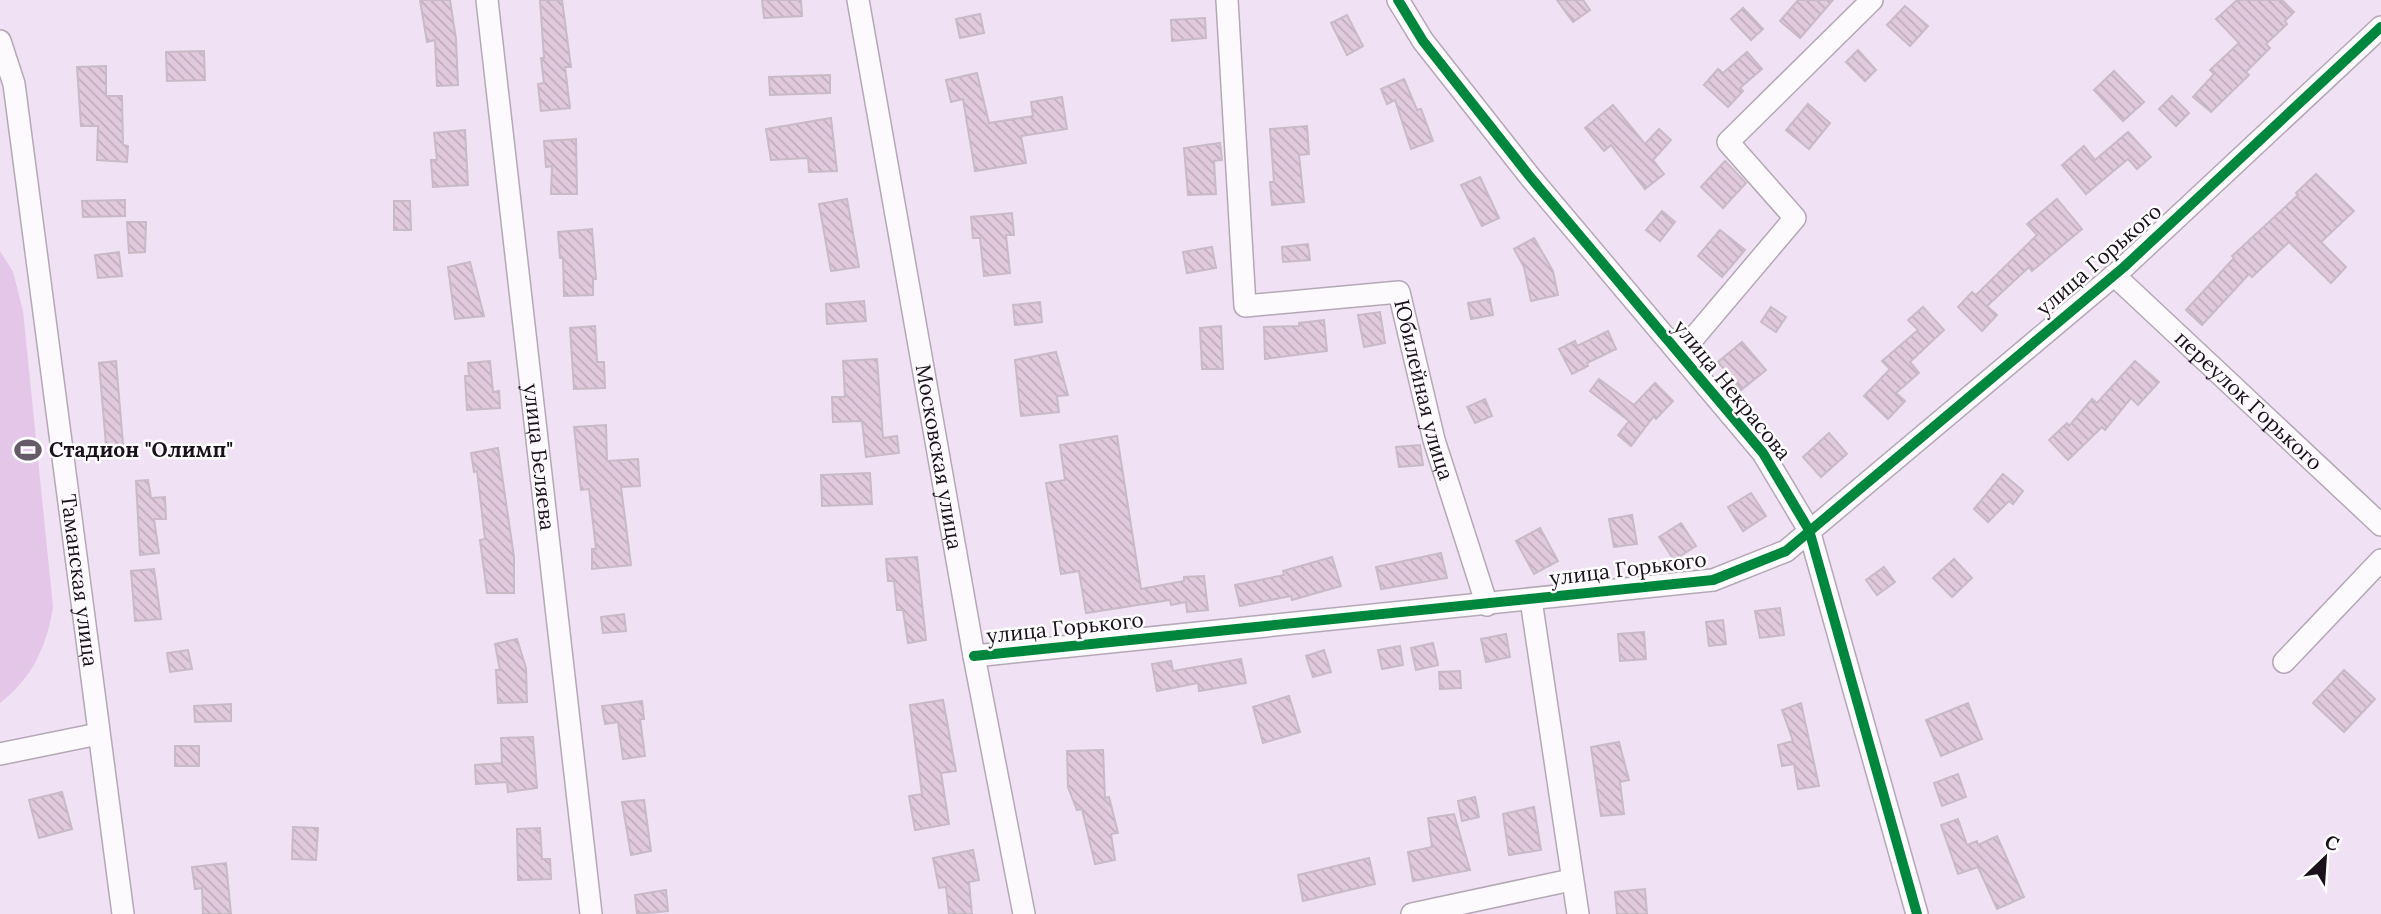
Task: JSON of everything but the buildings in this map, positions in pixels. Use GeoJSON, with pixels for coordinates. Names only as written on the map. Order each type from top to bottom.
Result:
{"type":"FeatureCollection","features":[{"type":"Feature","properties":{"kind":"street","name":"улица Беляева"},"geometry":{"type":"LineString","coordinates":[[487,0],[591,914]]}},
{"type":"Feature","properties":{"kind":"street","name":"Московская улица"},"geometry":{"type":"LineString","coordinates":[[858,0],[974,656],[1024,914]]}},
{"type":"Feature","properties":{"kind":"street","name":"Юбилейная улица"},"geometry":{"type":"LineString","coordinates":[[1227,0],[1245,306],[1399,292],[1434,440],[1487,606]]}},
{"type":"Feature","properties":{"kind":"street","name":"улица Некрасова"},"geometry":{"type":"LineString","coordinates":[[1399,0],[1423,41],[1514,157],[1763,453],[1809,530],[1917,914]]}},
{"type":"Feature","properties":{"kind":"street"},"geometry":{"type":"LineString","coordinates":[[1680,354],[1795,218],[1728,142],[1872,0]]}},
{"type":"Feature","properties":{"kind":"street","name":"улица Горького"},"geometry":{"type":"LineString","coordinates":[[974,656],[1487,606],[1713,580],[1786,551],[2114,275],[2381,27]]}},
{"type":"Feature","properties":{"kind":"street","name":"Таманская улица"},"geometry":{"type":"LineString","coordinates":[[0,41],[14,84],[123,914]]}},
{"type":"Feature","properties":{"kind":"street","name":"переулок Горького"},"geometry":{"type":"LineString","coordinates":[[2114,275],[2381,526]]}},
{"type":"Feature","properties":{"kind":"street"},"geometry":{"type":"LineString","coordinates":[[2284,662],[2381,560]]}},
{"type":"Feature","properties":{"kind":"street"},"geometry":{"type":"LineString","coordinates":[[1531,600],[1578,914]]}},
{"type":"Feature","properties":{"kind":"street"},"geometry":{"type":"LineString","coordinates":[[0,754],[98,734]]}},
{"type":"Feature","properties":{"kind":"street"},"geometry":{"type":"LineString","coordinates":[[1412,914],[1571,880]]}},
{"type":"Feature","properties":{"kind":"shaded area"},"geometry":{"type":"Polygon","coordinates":[[[0,251],[13,272],[23,311],[53,607],[47,635],[36,660],[21,683],[0,703],[0,251]]]}},
{"type":"Feature","properties":{"kind":"cycle path"},"geometry":{"type":"LineString","coordinates":[[1398,0],[1423,41],[1531,178],[1763,453],[1809,530],[1917,914]]}},
{"type":"Feature","properties":{"kind":"cycle path"},"geometry":{"type":"LineString","coordinates":[[974,656],[1713,580],[1786,551],[2124,267],[2381,27]]}},
{"type":"Feature","properties":{"kind":"place","name":"Стадион \"Олимп\""},"geometry":{"type":"Point","coordinates":[28,450]}}]}
